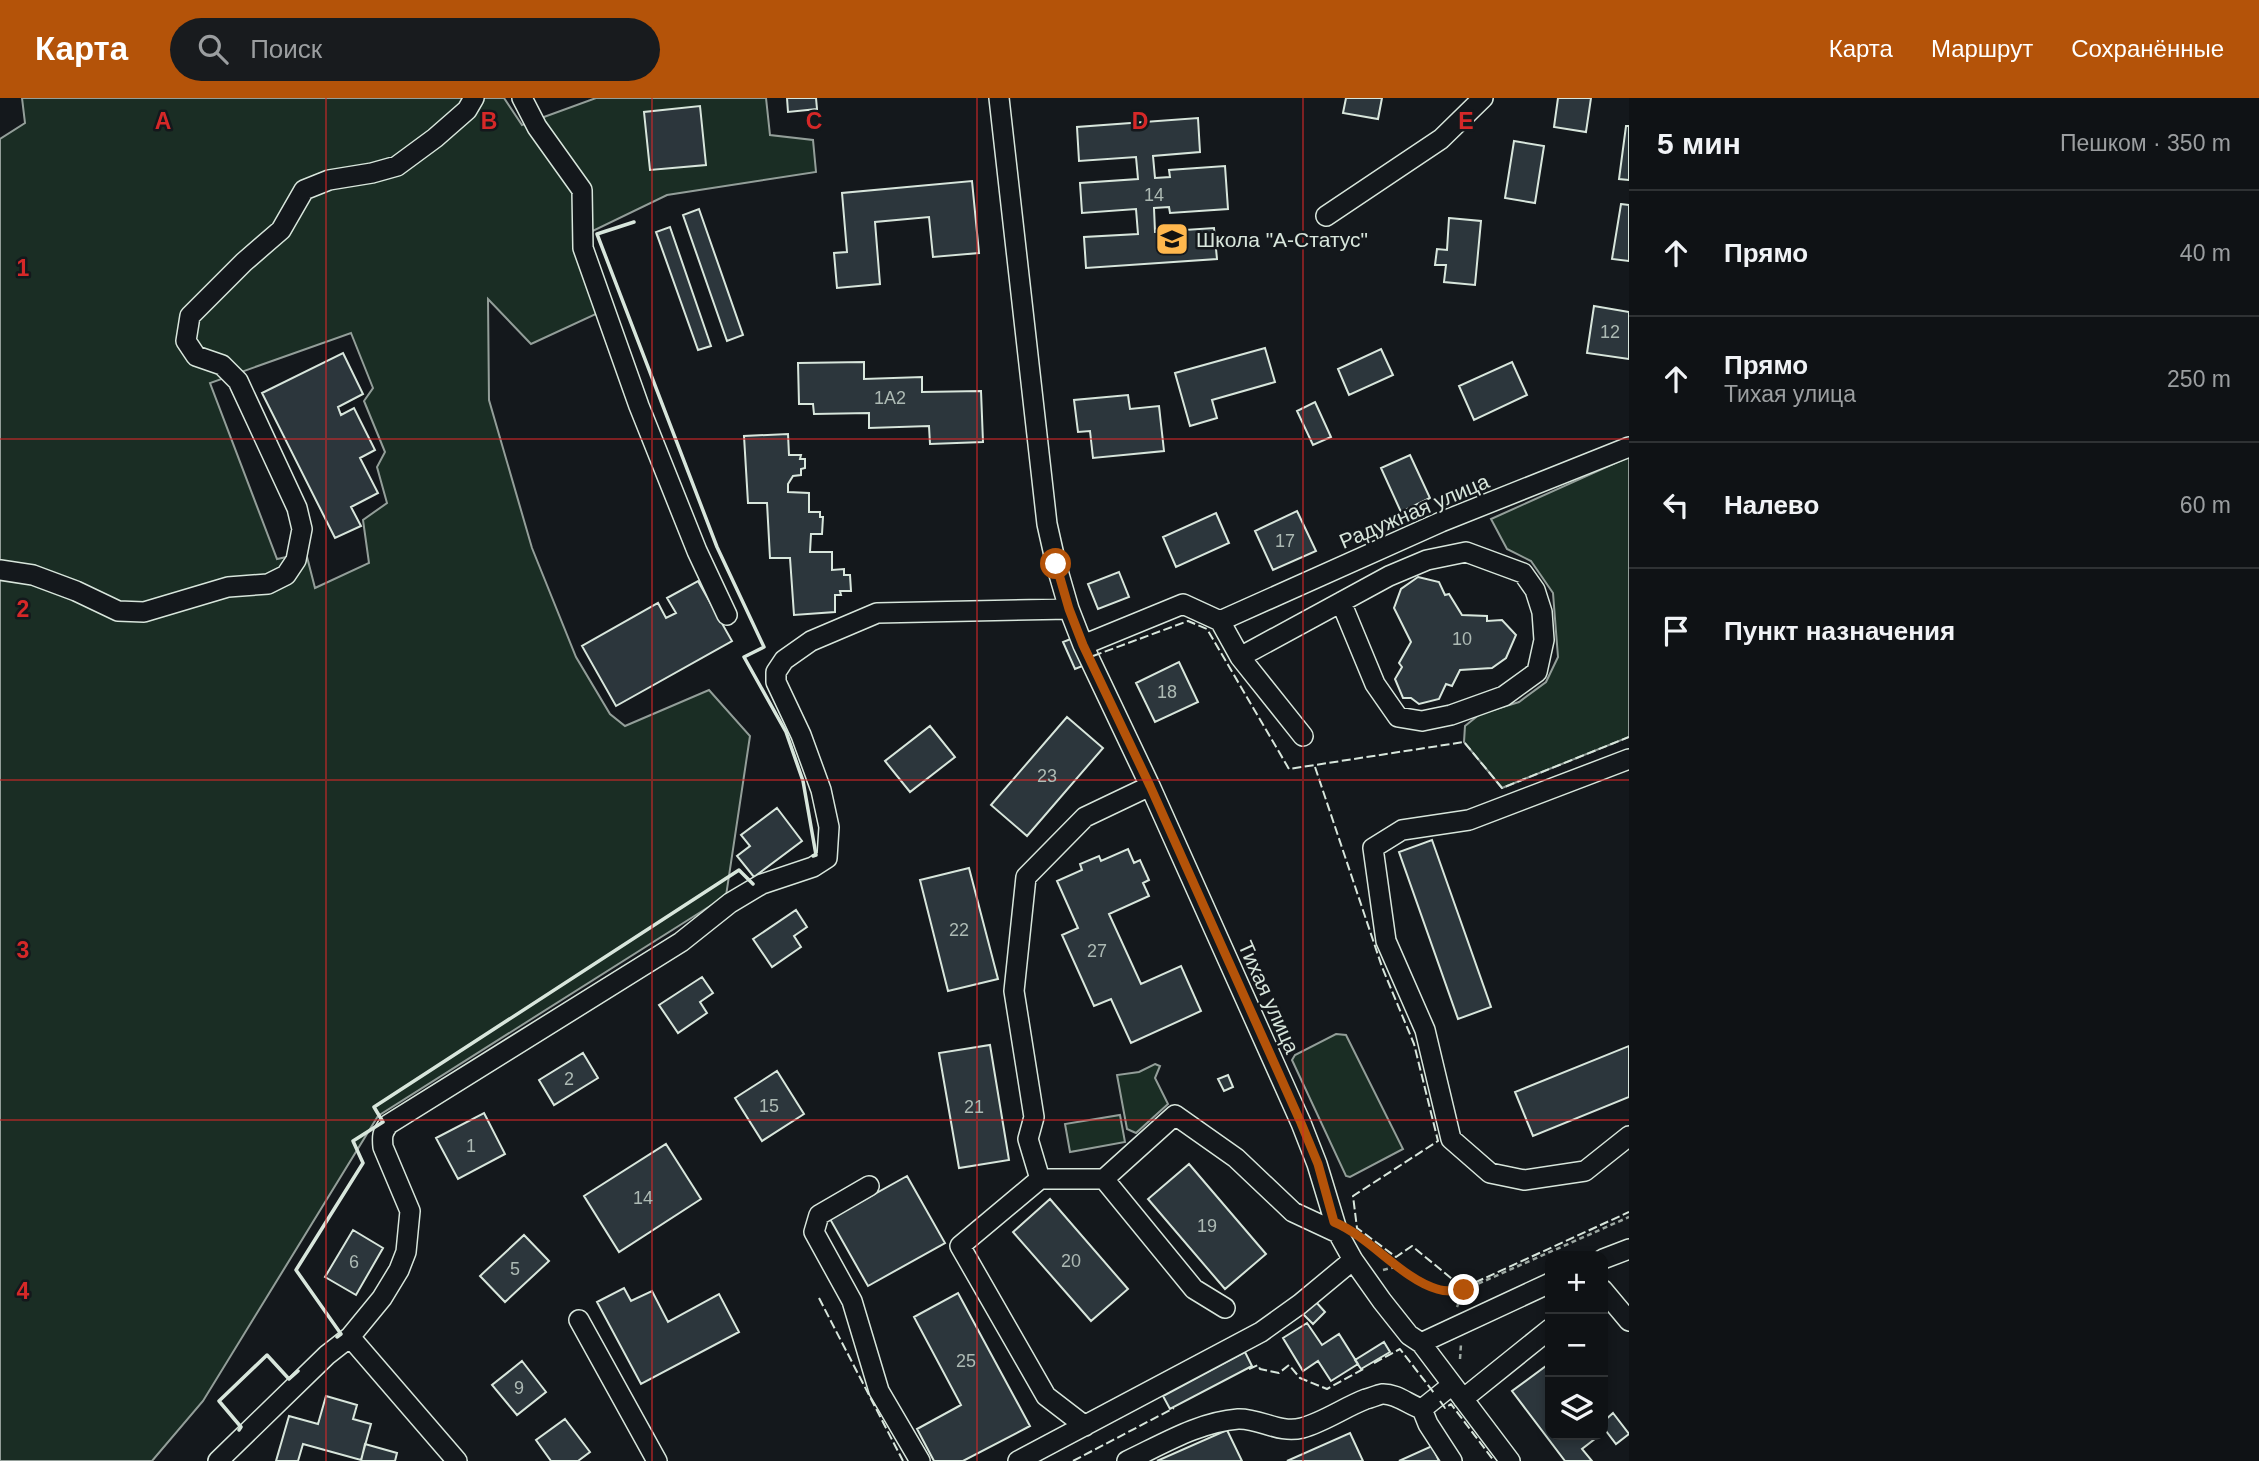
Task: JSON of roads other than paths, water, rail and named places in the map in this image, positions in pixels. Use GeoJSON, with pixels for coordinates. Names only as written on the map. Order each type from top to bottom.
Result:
{"type":"FeatureCollection","features":[{"type":"Feature","properties":{"kind":"street"},"geometry":{"type":"LineString","coordinates":[[0,570],[33,575],[118,611],[144,612],[228,587],[268,584],[286,575],[296,560],[302,529],[297,508],[238,381],[222,365],[196,356],[186,341],[190,316],[244,262],[281,230],[304,190],[329,180],[397,166],[467,110],[474,98]]}},
{"type":"Feature","properties":{"kind":"street"},"geometry":{"type":"LineString","coordinates":[[522,98],[537,127],[582,190],[583,248],[639,406],[697,551],[727,615]]}},
{"type":"Feature","properties":{"kind":"street"},"geometry":{"type":"LineString","coordinates":[[1326,216],[1441,139],[1483,98]]}},
{"type":"Feature","properties":{"kind":"street","name":"Тихая улица"},"geometry":{"type":"LineString","coordinates":[[1004,102],[1046,524],[1069,609],[1301,1123],[1318,1164],[1336,1228],[1353,1260],[1409,1335],[1421,1343],[1510,1461]]}},
{"type":"Feature","properties":{"kind":"street","name":"Радужная улица"},"geometry":{"type":"LineString","coordinates":[[1220,621],[1441,522],[1629,447]]}},
{"type":"Feature","properties":{"kind":"street"},"geometry":{"type":"LineString","coordinates":[[1240,657],[1341,602],[1389,576],[1427,560],[1466,552],[1523,573],[1535,590],[1542,612],[1544,640],[1538,672],[1504,696],[1451,715],[1422,721],[1398,717],[1375,684],[1341,602]]}},
{"type":"Feature","properties":{"kind":"street"},"geometry":{"type":"LineString","coordinates":[[1086,651],[1183,604],[1220,621],[1240,657],[1303,736]]}},
{"type":"Feature","properties":{"kind":"street"},"geometry":{"type":"LineString","coordinates":[[218,1461],[327,1355],[350,1337],[382,1298],[399,1270],[406,1252],[410,1211],[383,1147],[383,1131],[389,1124],[681,942],[730,903],[762,884],[813,867],[827,858],[829,827],[821,790],[801,735],[776,682],[775,672],[784,660],[811,641],[877,613],[1069,609]]}},
{"type":"Feature","properties":{"kind":"street"},"geometry":{"type":"LineString","coordinates":[[1629,759],[1469,820],[1402,830],[1373,848],[1386,941],[1425,1030],[1451,1139],[1490,1173],[1524,1180],[1585,1171],[1629,1136]]}},
{"type":"Feature","properties":{"kind":"street"},"geometry":{"type":"LineString","coordinates":[[1040,1179],[1028,1139],[1034,1117],[1013,990],[1026,877],[1085,817],[1150,786]]}},
{"type":"Feature","properties":{"kind":"street"},"geometry":{"type":"LineString","coordinates":[[1085,1426],[1046,1396],[960,1246],[1040,1179],[1104,1178],[1175,1115],[1236,1158],[1293,1212],[1336,1228]]}},
{"type":"Feature","properties":{"kind":"street"},"geometry":{"type":"LineString","coordinates":[[1104,1178],[1194,1289],[1225,1308]]}},
{"type":"Feature","properties":{"kind":"street"},"geometry":{"type":"LineString","coordinates":[[869,1186],[819,1215],[814,1232],[852,1301],[879,1391],[920,1461]]}},
{"type":"Feature","properties":{"kind":"street"},"geometry":{"type":"LineString","coordinates":[[1608,1260],[1629,1249]]}},
{"type":"Feature","properties":{"kind":"street"},"geometry":{"type":"LineString","coordinates":[[1018,1461],[1261,1332],[1353,1260]]}},
{"type":"Feature","properties":{"kind":"street"},"geometry":{"type":"LineString","coordinates":[[1421,1343],[1545,1285]]}},
{"type":"Feature","properties":{"kind":"street"},"geometry":{"type":"LineString","coordinates":[[1608,1296],[1628,1318]]}},
{"type":"Feature","properties":{"kind":"street"},"geometry":{"type":"LineString","coordinates":[[579,1320],[657,1461]]}},
{"type":"Feature","properties":{"kind":"street"},"geometry":{"type":"LineString","coordinates":[[1128,1461],[1203,1425],[1240,1419],[1256,1421],[1278,1429],[1301,1428],[1382,1394],[1422,1409],[1458,1392],[1545,1332]]}},
{"type":"Feature","properties":{"kind":"street"},"geometry":{"type":"LineString","coordinates":[[350,1337],[457,1461]]}},
{"type":"Feature","properties":{"kind":"street"},"geometry":{"type":"LineString","coordinates":[[1422,1409],[1428,1424],[1452,1461]]}},
{"type":"Feature","properties":{"kind":"place","name":"Школа \"А-Статус\""},"geometry":{"type":"Point","coordinates":[1172,239]}}]}
